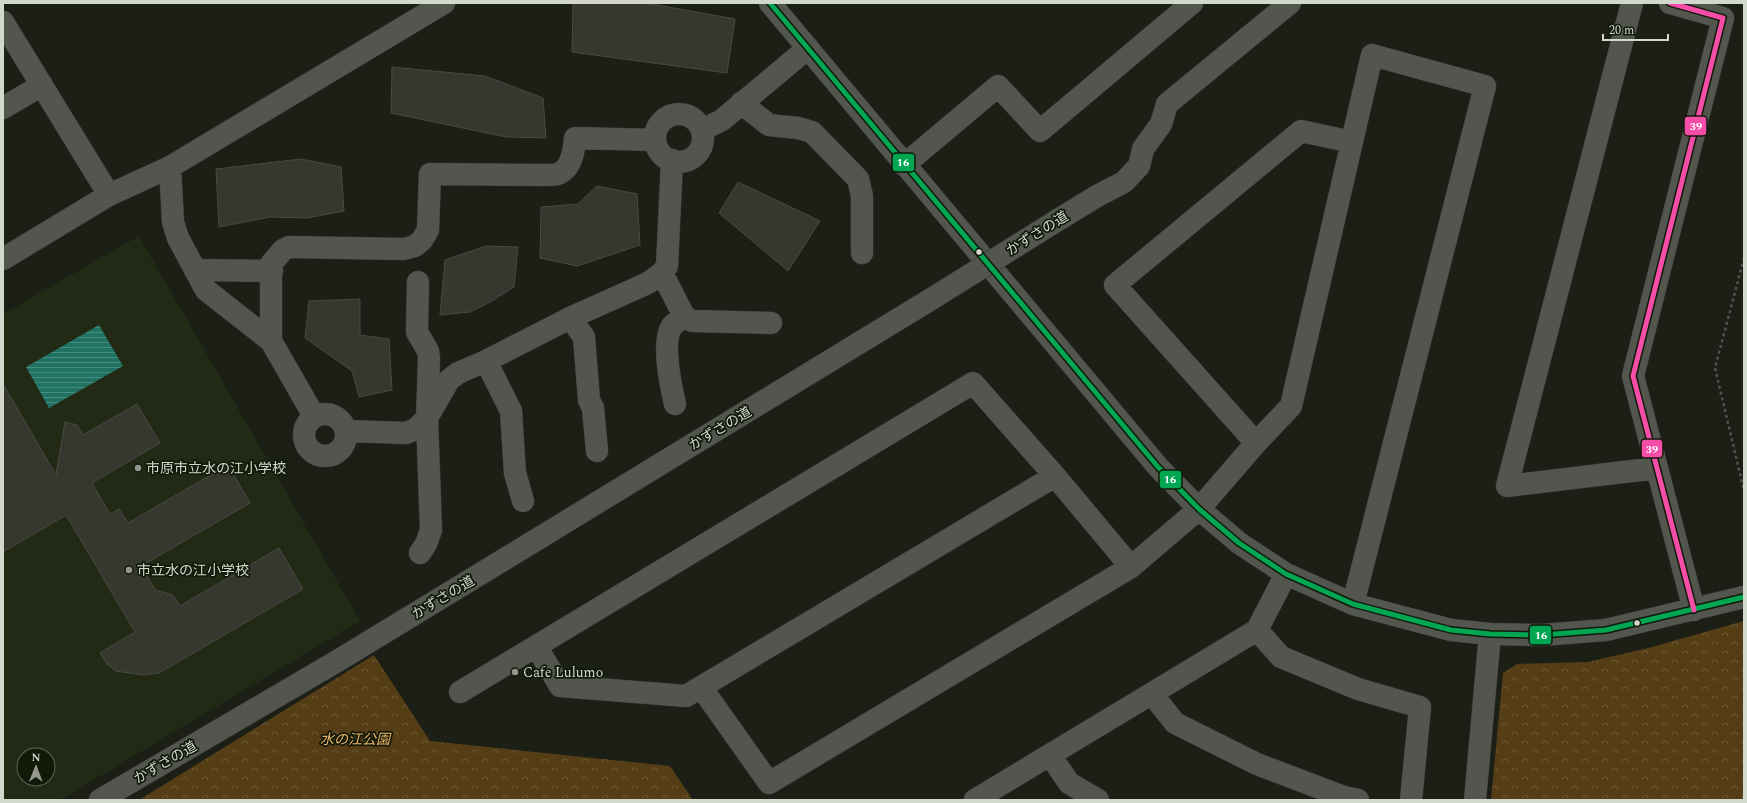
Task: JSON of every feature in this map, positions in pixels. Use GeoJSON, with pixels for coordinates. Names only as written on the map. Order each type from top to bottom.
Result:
{"type":"FeatureCollection","features":[{"type":"Feature","properties":{"kind":"street"},"geometry":{"type":"LineString","coordinates":[[3,259],[109,195],[170,167],[444,3]]}},
{"type":"Feature","properties":{"kind":"street"},"geometry":{"type":"LineString","coordinates":[[770,3],[1158,467],[1199,509],[1239,543],[1286,574],[1353,604],[1451,630],[1490,634],[1542,635],[1606,630],[1744,597]]}},
{"type":"Feature","properties":{"kind":"street"},"geometry":{"type":"LineString","coordinates":[[904,165],[998,86],[1040,131],[1192,3]]}},
{"type":"Feature","properties":{"kind":"street","name":"かずさの道"},"geometry":{"type":"LineString","coordinates":[[100,800],[339,660],[933,298],[1097,196],[1124,182],[1139,166],[1143,149],[1161,124],[1167,104],[1290,3]]}},
{"type":"Feature","properties":{"kind":"street"},"geometry":{"type":"LineString","coordinates":[[1632,3],[1507,486],[1656,468]]}},
{"type":"Feature","properties":{"kind":"street"},"geometry":{"type":"LineString","coordinates":[[1670,3],[1722,18],[1633,376],[1694,610]]}},
{"type":"Feature","properties":{"kind":"street"},"geometry":{"type":"LineString","coordinates":[[3,22],[109,195]]}},
{"type":"Feature","properties":{"kind":"street"},"geometry":{"type":"LineString","coordinates":[[702,130],[722,120],[808,48]]}},
{"type":"Feature","properties":{"kind":"street"},"geometry":{"type":"LineString","coordinates":[[701,687],[769,783],[1131,566],[1199,509],[1256,443],[1291,406],[1372,56],[1485,86],[1353,604]]}},
{"type":"Feature","properties":{"kind":"street"},"geometry":{"type":"LineString","coordinates":[[3,108],[42,85]]}},
{"type":"Feature","properties":{"kind":"street"},"geometry":{"type":"LineString","coordinates":[[741,103],[762,122],[769,126],[798,128],[812,132],[858,179],[862,196],[862,253]]}},
{"type":"Feature","properties":{"kind":"street"},"geometry":{"type":"LineString","coordinates":[[680,114],[690,116],[697,122],[702,130],[703,140],[700,149],[695,156],[686,161],[677,162],[661,154],[656,146],[655,140],[657,127],[663,120],[671,115],[680,114]]}},
{"type":"Feature","properties":{"kind":"street"},"geometry":{"type":"LineString","coordinates":[[1256,443],[1115,285],[1301,131],[1352,142]]}},
{"type":"Feature","properties":{"kind":"street"},"geometry":{"type":"LineString","coordinates":[[271,341],[271,264],[283,250],[289,247],[404,249],[415,246],[422,240],[428,230],[430,174],[560,174],[568,167],[573,153],[575,138],[655,140]]}},
{"type":"Feature","properties":{"kind":"street"},"geometry":{"type":"LineString","coordinates":[[346,431],[406,433],[416,429],[427,418],[449,380],[458,373],[486,361],[570,318],[648,283],[662,274],[667,266],[672,160]]}},
{"type":"Feature","properties":{"kind":"street"},"geometry":{"type":"LineString","coordinates":[[170,167],[172,222],[178,238],[206,290],[271,341],[314,416]]}},
{"type":"Feature","properties":{"kind":"street"},"geometry":{"type":"LineString","coordinates":[[195,270],[272,271]]}},
{"type":"Feature","properties":{"kind":"street"},"geometry":{"type":"LineString","coordinates":[[662,274],[684,316],[692,321],[771,323]]}},
{"type":"Feature","properties":{"kind":"street"},"geometry":{"type":"LineString","coordinates":[[418,282],[417,332],[428,351],[429,358],[427,418],[430,530],[426,544],[420,553]]}},
{"type":"Feature","properties":{"kind":"street"},"geometry":{"type":"LineString","coordinates":[[675,404],[668,374],[668,338],[672,327],[684,316]]}},
{"type":"Feature","properties":{"kind":"street"},"geometry":{"type":"LineString","coordinates":[[570,318],[584,337],[588,400],[593,408],[597,450]]}},
{"type":"Feature","properties":{"kind":"street"},"geometry":{"type":"LineString","coordinates":[[486,361],[511,411],[515,473],[523,502]]}},
{"type":"Feature","properties":{"kind":"street"},"geometry":{"type":"LineString","coordinates":[[460,692],[973,383],[1055,476],[1131,566]]}},
{"type":"Feature","properties":{"kind":"street"},"geometry":{"type":"LineString","coordinates":[[322,413],[338,417],[344,424],[346,431],[346,440],[343,448],[332,455],[320,456],[312,452],[306,446],[304,429],[314,416],[322,413]]}},
{"type":"Feature","properties":{"kind":"street"},"geometry":{"type":"LineString","coordinates":[[536,646],[560,686],[686,696],[1055,476]]}},
{"type":"Feature","properties":{"kind":"street"},"geometry":{"type":"LineString","coordinates":[[975,800],[1257,630],[1286,574]]}},
{"type":"Feature","properties":{"kind":"street"},"geometry":{"type":"LineString","coordinates":[[1257,630],[1281,657],[1358,689],[1420,706],[1411,800]]}},
{"type":"Feature","properties":{"kind":"street"},"geometry":{"type":"LineString","coordinates":[[1475,800],[1490,634]]}},
{"type":"Feature","properties":{"kind":"street"},"geometry":{"type":"LineString","coordinates":[[1152,694],[1175,723],[1257,764],[1344,797],[1358,800]]}},
{"type":"Feature","properties":{"kind":"street"},"geometry":{"type":"LineString","coordinates":[[1050,755],[1069,783],[1098,800]]}},
{"type":"Feature","properties":{"kind":"path"},"geometry":{"type":"LineString","coordinates":[[1744,258],[1715,368],[1744,491]]}},
{"type":"Feature","properties":{"kind":"shaded area","name":"市原市立水の江小学校"},"geometry":{"type":"Polygon","coordinates":[[[139,236],[360,621],[60,800],[3,800],[3,314],[139,236]]]}},
{"type":"Feature","properties":{"kind":"green space"},"geometry":{"type":"Polygon","coordinates":[[[1744,621],[1744,800],[1491,800],[1503,673],[1517,664],[1588,662],[1648,648],[1744,621]]]}},
{"type":"Feature","properties":{"kind":"green space","name":"水の江公園"},"geometry":{"type":"Polygon","coordinates":[[[374,655],[430,741],[670,766],[693,800],[139,800],[374,655]]]}},
{"type":"Feature","properties":{"kind":"water"},"geometry":{"type":"Polygon","coordinates":[[[99,325],[123,366],[49,408],[26,367],[99,325]]]}},
{"type":"Feature","properties":{"kind":"building"},"geometry":{"type":"Polygon","coordinates":[[[573,3],[646,3],[735,19],[727,73],[572,52],[573,3]]]}},
{"type":"Feature","properties":{"kind":"building"},"geometry":{"type":"Polygon","coordinates":[[[392,67],[485,76],[543,98],[546,138],[506,137],[391,113],[392,67]]]}},
{"type":"Feature","properties":{"kind":"building"},"geometry":{"type":"Polygon","coordinates":[[[301,159],[341,167],[344,211],[307,218],[270,217],[219,227],[216,169],[301,159]]]}},
{"type":"Feature","properties":{"kind":"building"},"geometry":{"type":"Polygon","coordinates":[[[738,182],[820,221],[788,271],[719,213],[738,182]]]}},
{"type":"Feature","properties":{"kind":"building"},"geometry":{"type":"Polygon","coordinates":[[[597,186],[637,194],[640,245],[577,266],[540,258],[541,207],[578,204],[597,186]]]}},
{"type":"Feature","properties":{"kind":"building"},"geometry":{"type":"Polygon","coordinates":[[[486,246],[518,247],[514,287],[492,301],[470,312],[440,315],[445,260],[486,246]]]}},
{"type":"Feature","properties":{"kind":"building"},"geometry":{"type":"Polygon","coordinates":[[[360,299],[360,335],[389,339],[392,390],[359,397],[352,371],[305,338],[309,301],[360,299]]]}},
{"type":"Feature","properties":{"kind":"building"},"geometry":{"type":"Polygon","coordinates":[[[3,384],[56,475],[65,422],[77,425],[83,435],[137,404],[160,443],[92,483],[110,514],[119,509],[128,523],[228,465],[250,503],[141,566],[155,590],[173,595],[180,606],[279,548],[303,589],[159,673],[143,675],[116,671],[107,664],[100,653],[135,632],[66,515],[3,552],[3,384]]]}},
{"type":"Feature","properties":{"kind":"transit line","name":"16"},"geometry":{"type":"LineString","coordinates":[[770,3],[1158,467],[1199,509],[1239,543],[1286,574],[1353,604],[1451,630],[1490,634],[1542,635],[1606,630],[1744,597]]}},
{"type":"Feature","properties":{"kind":"transit line","name":"39"},"geometry":{"type":"LineString","coordinates":[[1670,3],[1723,18],[1633,376],[1694,610]]}},
{"type":"Feature","properties":{"kind":"place","name":"市原市立水の江小学校"},"geometry":{"type":"Point","coordinates":[138,468]}},
{"type":"Feature","properties":{"kind":"place","name":"市立水の江小学校"},"geometry":{"type":"Point","coordinates":[129,570]}},
{"type":"Feature","properties":{"kind":"place","name":"Cafe Lulumo"},"geometry":{"type":"Point","coordinates":[515,672]}}]}
